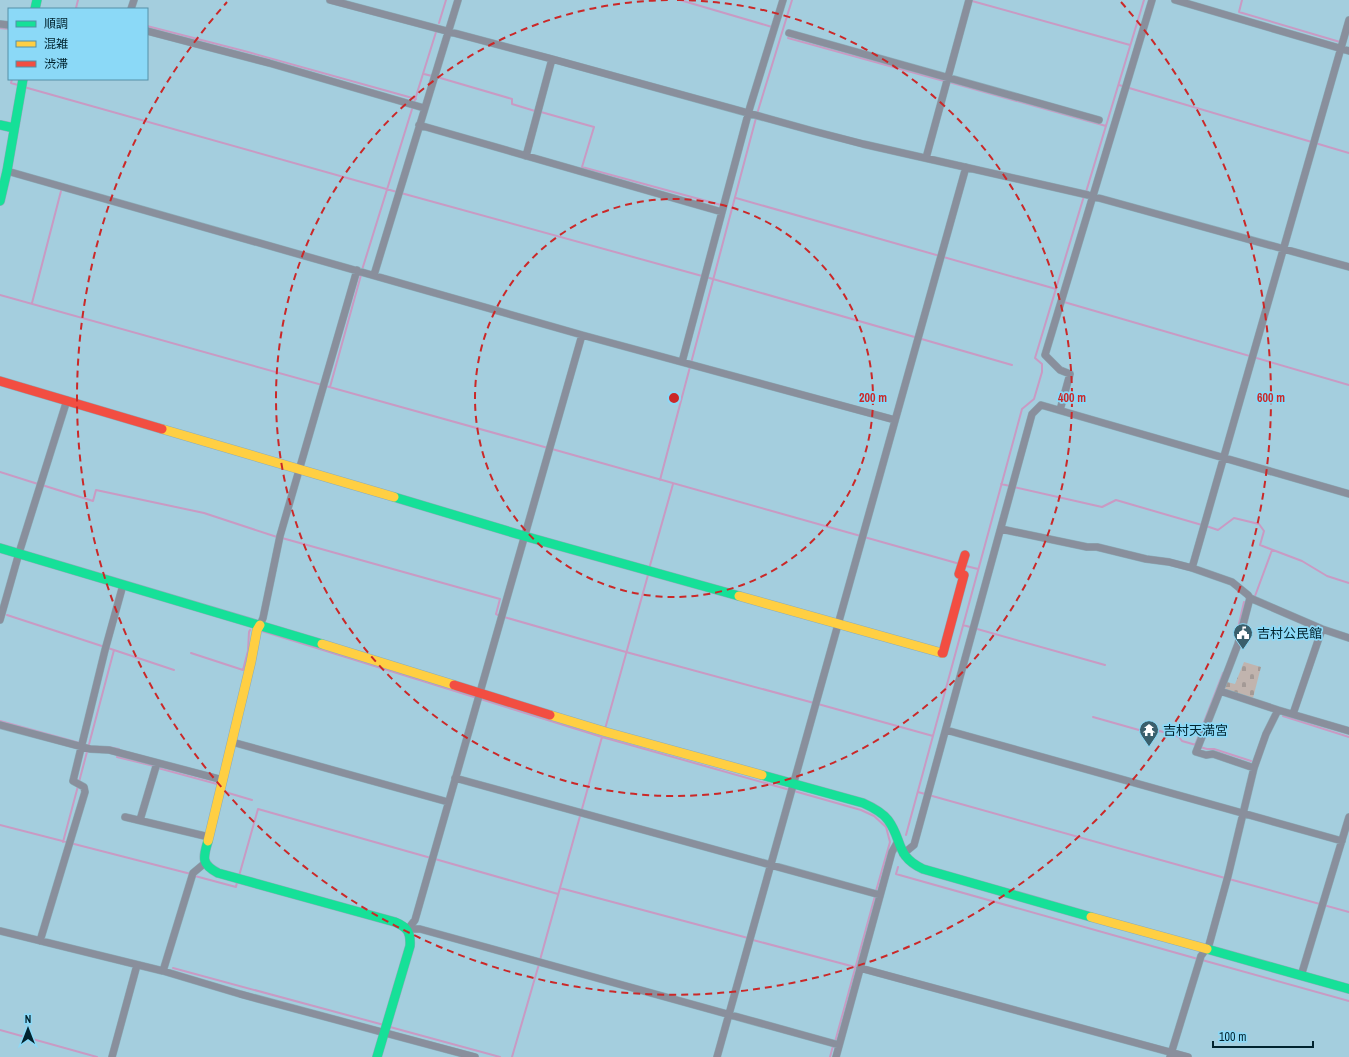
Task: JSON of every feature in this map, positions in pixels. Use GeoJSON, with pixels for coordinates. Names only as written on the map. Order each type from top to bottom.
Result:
{"type":"FeatureCollection","features":[{"type":"Feature","properties":{"kind":"street"},"geometry":{"type":"LineString","coordinates":[[330,0],[863,144],[1088,195],[1349,267]]}},
{"type":"Feature","properties":{"kind":"street"},"geometry":{"type":"LineString","coordinates":[[374,275],[398,192],[458,0]]}},
{"type":"Feature","properties":{"kind":"street"},"geometry":{"type":"LineString","coordinates":[[688,364],[705,277],[723,208],[754,115],[782,0]]}},
{"type":"Feature","properties":{"kind":"street"},"geometry":{"type":"LineString","coordinates":[[1060,410],[1070,374],[1060,370],[1045,355],[1061,302],[1088,195],[1127,87],[1152,0]]}},
{"type":"Feature","properties":{"kind":"street"},"geometry":{"type":"LineString","coordinates":[[1175,0],[1342,45],[1349,51]]}},
{"type":"Feature","properties":{"kind":"street"},"geometry":{"type":"LineString","coordinates":[[926,158],[969,1]]}},
{"type":"Feature","properties":{"kind":"street"},"geometry":{"type":"LineString","coordinates":[[1192,568],[1349,20]]}},
{"type":"Feature","properties":{"kind":"street"},"geometry":{"type":"LineString","coordinates":[[148,31],[270,63],[424,108]]}},
{"type":"Feature","properties":{"kind":"street"},"geometry":{"type":"LineString","coordinates":[[789,33],[947,81],[1098,120]]}},
{"type":"Feature","properties":{"kind":"street"},"geometry":{"type":"LineString","coordinates":[[526,156],[552,59]]}},
{"type":"Feature","properties":{"kind":"street"},"geometry":{"type":"LineString","coordinates":[[0,200],[7,171],[22,84]]}},
{"type":"Feature","properties":{"kind":"street"},"geometry":{"type":"LineString","coordinates":[[0,125],[14,128]]}},
{"type":"Feature","properties":{"kind":"street"},"geometry":{"type":"LineString","coordinates":[[419,125],[526,156],[723,208]]}},
{"type":"Feature","properties":{"kind":"street"},"geometry":{"type":"LineString","coordinates":[[717,1057],[966,167]]}},
{"type":"Feature","properties":{"kind":"street"},"geometry":{"type":"LineString","coordinates":[[7,171],[582,335],[895,420]]}},
{"type":"Feature","properties":{"kind":"street"},"geometry":{"type":"LineString","coordinates":[[360,271],[324,381],[280,538],[263,618],[257,630],[251,662],[204,856],[204,863],[218,873],[395,922],[408,929],[411,935],[410,946],[377,1057]]}},
{"type":"Feature","properties":{"kind":"street"},"geometry":{"type":"LineString","coordinates":[[408,929],[414,920],[582,335]]}},
{"type":"Feature","properties":{"kind":"street"},"geometry":{"type":"LineString","coordinates":[[0,381],[524,536],[943,653],[964,575],[959,574],[964,560]]}},
{"type":"Feature","properties":{"kind":"street"},"geometry":{"type":"LineString","coordinates":[[0,620],[19,553],[67,400]]}},
{"type":"Feature","properties":{"kind":"street"},"geometry":{"type":"LineString","coordinates":[[836,1057],[836,1044],[860,968],[877,894],[892,852],[914,845],[1032,414],[1041,405],[1349,494]]}},
{"type":"Feature","properties":{"kind":"street"},"geometry":{"type":"LineString","coordinates":[[1001,529],[1087,547],[1097,547],[1192,568],[1232,582],[1250,598],[1322,629],[1349,638]]}},
{"type":"Feature","properties":{"kind":"street"},"geometry":{"type":"LineString","coordinates":[[0,548],[260,625],[478,696],[604,731],[792,788],[863,803],[876,809],[885,816],[890,824],[900,849],[909,861],[922,869],[1202,955],[1301,976],[1349,989]]}},
{"type":"Feature","properties":{"kind":"street"},"geometry":{"type":"LineString","coordinates":[[40,941],[85,792],[84,788],[73,781],[86,748],[105,650],[109,641],[123,585]]}},
{"type":"Feature","properties":{"kind":"street"},"geometry":{"type":"LineString","coordinates":[[1250,598],[1238,644],[1196,752],[1206,755],[1213,754],[1254,768]]}},
{"type":"Feature","properties":{"kind":"street"},"geometry":{"type":"LineString","coordinates":[[1293,714],[1322,629]]}},
{"type":"Feature","properties":{"kind":"street"},"geometry":{"type":"LineString","coordinates":[[1220,691],[1349,732]]}},
{"type":"Feature","properties":{"kind":"street"},"geometry":{"type":"LineString","coordinates":[[1171,1055],[1202,955],[1209,945],[1254,768],[1266,734],[1278,710]]}},
{"type":"Feature","properties":{"kind":"street"},"geometry":{"type":"LineString","coordinates":[[0,725],[86,748],[109,750],[156,766],[221,785]]}},
{"type":"Feature","properties":{"kind":"street"},"geometry":{"type":"LineString","coordinates":[[946,730],[1342,841]]}},
{"type":"Feature","properties":{"kind":"street"},"geometry":{"type":"LineString","coordinates":[[232,742],[448,802]]}},
{"type":"Feature","properties":{"kind":"street"},"geometry":{"type":"LineString","coordinates":[[140,820],[156,766]]}},
{"type":"Feature","properties":{"kind":"street"},"geometry":{"type":"LineString","coordinates":[[455,778],[770,866],[877,894]]}},
{"type":"Feature","properties":{"kind":"street"},"geometry":{"type":"LineString","coordinates":[[125,817],[209,837]]}},
{"type":"Feature","properties":{"kind":"street"},"geometry":{"type":"LineString","coordinates":[[1301,976],[1342,841],[1348,826],[1349,817]]}},
{"type":"Feature","properties":{"kind":"street"},"geometry":{"type":"LineString","coordinates":[[163,971],[192,875],[204,863]]}},
{"type":"Feature","properties":{"kind":"street"},"geometry":{"type":"LineString","coordinates":[[408,929],[420,929],[836,1044]]}},
{"type":"Feature","properties":{"kind":"street"},"geometry":{"type":"LineString","coordinates":[[0,931],[163,971],[240,994],[385,1028],[475,1057]]}},
{"type":"Feature","properties":{"kind":"street"},"geometry":{"type":"LineString","coordinates":[[112,1057],[137,965]]}},
{"type":"Feature","properties":{"kind":"street"},"geometry":{"type":"LineString","coordinates":[[860,968],[1171,1055],[1188,1057]]}},
{"type":"Feature","properties":{"kind":"green space"},"geometry":{"type":"Polygon","coordinates":[[[1244,662],[1261,667],[1253,698],[1223,689],[1227,682],[1235,684],[1244,662]]]}},
{"type":"Feature","properties":{"kind":"waterway"},"geometry":{"type":"LineString","coordinates":[[76,8],[78,0]]}},
{"type":"Feature","properties":{"kind":"waterway"},"geometry":{"type":"LineString","coordinates":[[439,23],[446,0]]}},
{"type":"Feature","properties":{"kind":"waterway"},"geometry":{"type":"LineString","coordinates":[[680,0],[772,27]]}},
{"type":"Feature","properties":{"kind":"waterway"},"geometry":{"type":"LineString","coordinates":[[757,114],[792,0]]}},
{"type":"Feature","properties":{"kind":"waterway"},"geometry":{"type":"LineString","coordinates":[[1086,192],[1144,0]]}},
{"type":"Feature","properties":{"kind":"waterway"},"geometry":{"type":"LineString","coordinates":[[1242,0],[1239,12],[1340,42]]}},
{"type":"Feature","properties":{"kind":"waterway"},"geometry":{"type":"LineString","coordinates":[[972,1],[1130,45]]}},
{"type":"Feature","properties":{"kind":"waterway"},"geometry":{"type":"LineString","coordinates":[[148,26],[248,52],[416,99]]}},
{"type":"Feature","properties":{"kind":"waterway"},"geometry":{"type":"LineString","coordinates":[[0,28],[8,29]]}},
{"type":"Feature","properties":{"kind":"waterway"},"geometry":{"type":"LineString","coordinates":[[362,270],[436,32]]}},
{"type":"Feature","properties":{"kind":"waterway"},"geometry":{"type":"LineString","coordinates":[[788,38],[944,81]]}},
{"type":"Feature","properties":{"kind":"waterway"},"geometry":{"type":"LineString","coordinates":[[424,74],[432,76]]}},
{"type":"Feature","properties":{"kind":"waterway"},"geometry":{"type":"LineString","coordinates":[[437,77],[512,99],[512,104],[535,111]]}},
{"type":"Feature","properties":{"kind":"waterway"},"geometry":{"type":"LineString","coordinates":[[12,80],[11,83],[18,85]]}},
{"type":"Feature","properties":{"kind":"waterway"},"geometry":{"type":"LineString","coordinates":[[949,82],[1106,126]]}},
{"type":"Feature","properties":{"kind":"waterway"},"geometry":{"type":"LineString","coordinates":[[1119,85],[1349,153]]}},
{"type":"Feature","properties":{"kind":"waterway"},"geometry":{"type":"LineString","coordinates":[[24,87],[397,192]]}},
{"type":"Feature","properties":{"kind":"waterway"},"geometry":{"type":"LineString","coordinates":[[541,112],[594,127],[582,167],[721,205]]}},
{"type":"Feature","properties":{"kind":"waterway"},"geometry":{"type":"LineString","coordinates":[[660,480],[756,118]]}},
{"type":"Feature","properties":{"kind":"waterway"},"geometry":{"type":"LineString","coordinates":[[32,303],[61,191]]}},
{"type":"Feature","properties":{"kind":"waterway"},"geometry":{"type":"LineString","coordinates":[[401,193],[713,279],[1012,365]]}},
{"type":"Feature","properties":{"kind":"waterway"},"geometry":{"type":"LineString","coordinates":[[906,835],[1022,409],[1034,399],[1042,372],[1042,364],[1035,358],[1084,196]]}},
{"type":"Feature","properties":{"kind":"waterway"},"geometry":{"type":"LineString","coordinates":[[736,198],[1056,289]]}},
{"type":"Feature","properties":{"kind":"waterway"},"geometry":{"type":"LineString","coordinates":[[330,387],[361,275]]}},
{"type":"Feature","properties":{"kind":"waterway"},"geometry":{"type":"LineString","coordinates":[[0,295],[548,448]]}},
{"type":"Feature","properties":{"kind":"waterway"},"geometry":{"type":"LineString","coordinates":[[1064,302],[1349,385]]}},
{"type":"Feature","properties":{"kind":"waterway"},"geometry":{"type":"LineString","coordinates":[[552,449],[960,564]]}},
{"type":"Feature","properties":{"kind":"waterway"},"geometry":{"type":"LineString","coordinates":[[0,472],[38,484]]}},
{"type":"Feature","properties":{"kind":"waterway"},"geometry":{"type":"LineString","coordinates":[[649,569],[673,484]]}},
{"type":"Feature","properties":{"kind":"waterway"},"geometry":{"type":"LineString","coordinates":[[1001,484],[1010,486]]}},
{"type":"Feature","properties":{"kind":"waterway"},"geometry":{"type":"LineString","coordinates":[[42,485],[93,501],[96,490],[204,513],[277,537]]}},
{"type":"Feature","properties":{"kind":"waterway"},"geometry":{"type":"LineString","coordinates":[[1014,487],[1102,507],[1116,500],[1202,525]]}},
{"type":"Feature","properties":{"kind":"waterway"},"geometry":{"type":"LineString","coordinates":[[1206,526],[1218,530],[1234,518],[1259,524],[1264,531],[1260,545],[1302,561],[1327,576],[1349,583]]}},
{"type":"Feature","properties":{"kind":"waterway"},"geometry":{"type":"LineString","coordinates":[[282,538],[500,599],[496,614],[500,616]]}},
{"type":"Feature","properties":{"kind":"waterway"},"geometry":{"type":"LineString","coordinates":[[1255,596],[1272,550]]}},
{"type":"Feature","properties":{"kind":"waterway"},"geometry":{"type":"LineString","coordinates":[[966,566],[978,569]]}},
{"type":"Feature","properties":{"kind":"waterway"},"geometry":{"type":"LineString","coordinates":[[605,729],[648,575]]}},
{"type":"Feature","properties":{"kind":"waterway"},"geometry":{"type":"LineString","coordinates":[[1236,637],[1244,602]]}},
{"type":"Feature","properties":{"kind":"waterway"},"geometry":{"type":"LineString","coordinates":[[7,615],[114,650],[79,782]]}},
{"type":"Feature","properties":{"kind":"waterway"},"geometry":{"type":"LineString","coordinates":[[504,617],[814,703]]}},
{"type":"Feature","properties":{"kind":"waterway"},"geometry":{"type":"LineString","coordinates":[[963,625],[1105,665]]}},
{"type":"Feature","properties":{"kind":"waterway"},"geometry":{"type":"LineString","coordinates":[[191,653],[243,670],[248,651],[250,630]]}},
{"type":"Feature","properties":{"kind":"waterway"},"geometry":{"type":"LineString","coordinates":[[262,631],[602,737],[790,790]]}},
{"type":"Feature","properties":{"kind":"waterway"},"geometry":{"type":"LineString","coordinates":[[114,650],[174,670]]}},
{"type":"Feature","properties":{"kind":"waterway"},"geometry":{"type":"LineString","coordinates":[[1195,745],[1223,673]]}},
{"type":"Feature","properties":{"kind":"waterway"},"geometry":{"type":"LineString","coordinates":[[818,704],[933,736]]}},
{"type":"Feature","properties":{"kind":"waterway"},"geometry":{"type":"LineString","coordinates":[[1283,716],[1349,737]]}},
{"type":"Feature","properties":{"kind":"waterway"},"geometry":{"type":"LineString","coordinates":[[1093,717],[1146,732],[1160,731],[1179,737],[1182,741],[1196,745]]}},
{"type":"Feature","properties":{"kind":"waterway"},"geometry":{"type":"LineString","coordinates":[[0,721],[80,743]]}},
{"type":"Feature","properties":{"kind":"waterway"},"geometry":{"type":"LineString","coordinates":[[540,960],[602,737]]}},
{"type":"Feature","properties":{"kind":"waterway"},"geometry":{"type":"LineString","coordinates":[[108,747],[119,749],[117,757],[154,766]]}},
{"type":"Feature","properties":{"kind":"waterway"},"geometry":{"type":"LineString","coordinates":[[1200,747],[1214,749],[1251,761]]}},
{"type":"Feature","properties":{"kind":"waterway"},"geometry":{"type":"LineString","coordinates":[[158,768],[217,784]]}},
{"type":"Feature","properties":{"kind":"waterway"},"geometry":{"type":"LineString","coordinates":[[63,842],[78,786]]}},
{"type":"Feature","properties":{"kind":"waterway"},"geometry":{"type":"LineString","coordinates":[[223,790],[225,792],[252,800]]}},
{"type":"Feature","properties":{"kind":"waterway"},"geometry":{"type":"LineString","coordinates":[[794,791],[861,810],[874,816],[886,827],[890,842],[876,891]]}},
{"type":"Feature","properties":{"kind":"waterway"},"geometry":{"type":"LineString","coordinates":[[918,792],[1225,878]]}},
{"type":"Feature","properties":{"kind":"waterway"},"geometry":{"type":"LineString","coordinates":[[239,876],[258,809],[431,858]]}},
{"type":"Feature","properties":{"kind":"waterway"},"geometry":{"type":"LineString","coordinates":[[0,825],[191,874]]}},
{"type":"Feature","properties":{"kind":"waterway"},"geometry":{"type":"LineString","coordinates":[[435,859],[558,894]]}},
{"type":"Feature","properties":{"kind":"waterway"},"geometry":{"type":"LineString","coordinates":[[898,867],[896,874],[1198,959]]}},
{"type":"Feature","properties":{"kind":"waterway"},"geometry":{"type":"LineString","coordinates":[[195,876],[236,887],[237,882]]}},
{"type":"Feature","properties":{"kind":"waterway"},"geometry":{"type":"LineString","coordinates":[[1229,879],[1349,912]]}},
{"type":"Feature","properties":{"kind":"waterway"},"geometry":{"type":"LineString","coordinates":[[560,888],[748,938]]}},
{"type":"Feature","properties":{"kind":"waterway"},"geometry":{"type":"LineString","coordinates":[[835,1042],[875,896]]}},
{"type":"Feature","properties":{"kind":"waterway"},"geometry":{"type":"LineString","coordinates":[[753,940],[855,967]]}},
{"type":"Feature","properties":{"kind":"waterway"},"geometry":{"type":"LineString","coordinates":[[1202,960],[1349,1001]]}},
{"type":"Feature","properties":{"kind":"waterway"},"geometry":{"type":"LineString","coordinates":[[512,1057],[539,964]]}},
{"type":"Feature","properties":{"kind":"waterway"},"geometry":{"type":"LineString","coordinates":[[173,968],[384,1025]]}},
{"type":"Feature","properties":{"kind":"waterway"},"geometry":{"type":"LineString","coordinates":[[390,1027],[500,1057]]}},
{"type":"Feature","properties":{"kind":"waterway"},"geometry":{"type":"LineString","coordinates":[[0,1030],[97,1057]]}},
{"type":"Feature","properties":{"kind":"waterway"},"geometry":{"type":"LineString","coordinates":[[830,1057],[833,1046]]}},
{"type":"Feature","properties":{"kind":"traffic: fast"},"geometry":{"type":"LineString","coordinates":[[35,8],[37,0]]}},
{"type":"Feature","properties":{"kind":"traffic: fast"},"geometry":{"type":"LineString","coordinates":[[0,201],[7,171],[23,80]]}},
{"type":"Feature","properties":{"kind":"traffic: fast"},"geometry":{"type":"LineString","coordinates":[[0,125],[14,128]]}},
{"type":"Feature","properties":{"kind":"traffic: fast"},"geometry":{"type":"LineString","coordinates":[[394,497],[524,536],[739,596]]}},
{"type":"Feature","properties":{"kind":"traffic: fast"},"geometry":{"type":"LineString","coordinates":[[0,548],[322,644]]}},
{"type":"Feature","properties":{"kind":"traffic: fast"},"geometry":{"type":"LineString","coordinates":[[762,775],[863,803],[873,808],[883,815],[893,827],[901,847],[908,859],[923,869],[1091,917]]}},
{"type":"Feature","properties":{"kind":"traffic: fast"},"geometry":{"type":"LineString","coordinates":[[208,841],[204,856],[205,860],[209,867],[218,873],[395,922],[405,928],[410,937],[410,946],[377,1057]]}},
{"type":"Feature","properties":{"kind":"traffic: fast"},"geometry":{"type":"LineString","coordinates":[[1207,949],[1349,989]]}},
{"type":"Feature","properties":{"kind":"traffic: slow"},"geometry":{"type":"LineString","coordinates":[[162,429],[394,497]]}},
{"type":"Feature","properties":{"kind":"traffic: slow"},"geometry":{"type":"LineString","coordinates":[[739,596],[942,653]]}},
{"type":"Feature","properties":{"kind":"traffic: slow"},"geometry":{"type":"LineString","coordinates":[[208,841],[251,662],[257,630],[260,625]]}},
{"type":"Feature","properties":{"kind":"traffic: slow"},"geometry":{"type":"LineString","coordinates":[[322,644],[454,685]]}},
{"type":"Feature","properties":{"kind":"traffic: slow"},"geometry":{"type":"LineString","coordinates":[[550,715],[762,775]]}},
{"type":"Feature","properties":{"kind":"traffic: slow"},"geometry":{"type":"LineString","coordinates":[[1091,917],[1207,949]]}},
{"type":"Feature","properties":{"kind":"traffic: jam"},"geometry":{"type":"LineString","coordinates":[[0,381],[162,429]]}},
{"type":"Feature","properties":{"kind":"traffic: jam"},"geometry":{"type":"LineString","coordinates":[[942,653],[964,575],[959,574],[965,555]]}},
{"type":"Feature","properties":{"kind":"traffic: jam"},"geometry":{"type":"LineString","coordinates":[[454,685],[550,715]]}},
{"type":"Feature","properties":{"kind":"place","name":"吉村公民館"},"geometry":{"type":"Point","coordinates":[1243,650]}},
{"type":"Feature","properties":{"kind":"place","name":"吉村天満宮"},"geometry":{"type":"Point","coordinates":[1149,747]}}]}
